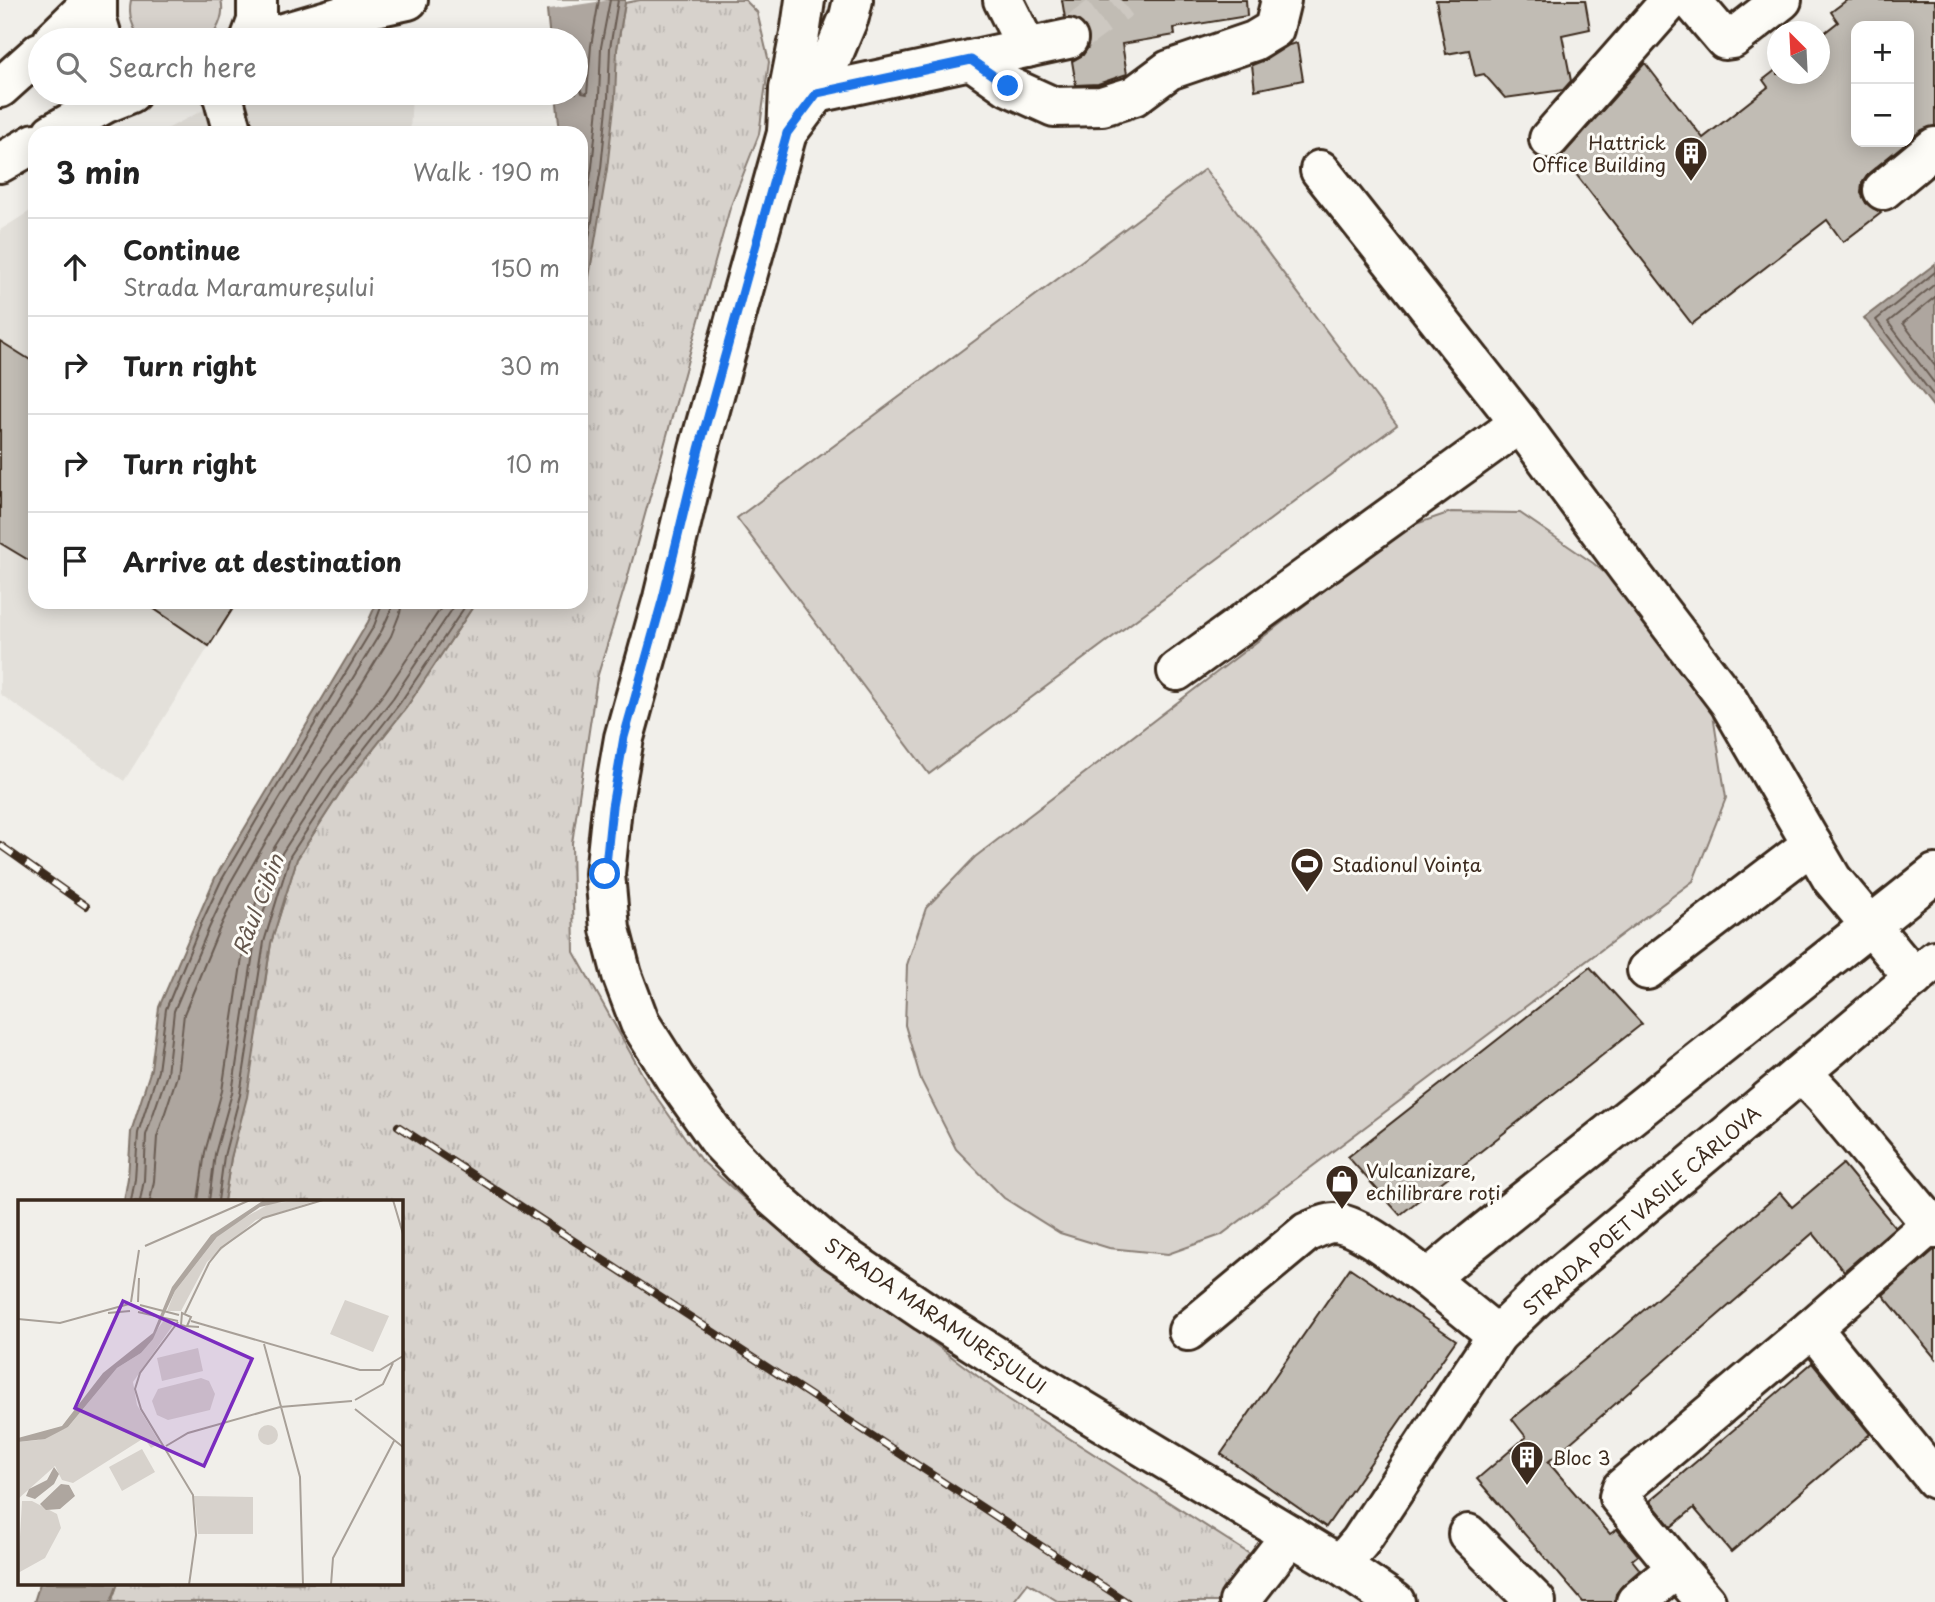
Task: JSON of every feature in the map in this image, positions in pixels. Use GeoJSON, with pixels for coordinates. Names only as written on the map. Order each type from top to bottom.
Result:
{"type":"FeatureCollection","features":[{"type":"Feature","properties":{"kind":"main road"},"geometry":{"type":"LineString","coordinates":[[66,28],[96,0]]}},
{"type":"Feature","properties":{"kind":"main road"},"geometry":{"type":"LineString","coordinates":[[96,0],[99,28]]}},
{"type":"Feature","properties":{"kind":"main road"},"geometry":{"type":"LineString","coordinates":[[254,28],[257,0]]}},
{"type":"Feature","properties":{"kind":"main road"},"geometry":{"type":"LineString","coordinates":[[300,28],[408,0]]}},
{"type":"Feature","properties":{"kind":"main road","name":"STRADA MARAMUREȘULUI"},"geometry":{"type":"LineString","coordinates":[[787,133],[817,93],[849,17],[853,0]]}},
{"type":"Feature","properties":{"kind":"main road"},"geometry":{"type":"LineString","coordinates":[[1003,0],[1027,48]]}},
{"type":"Feature","properties":{"kind":"main road"},"geometry":{"type":"LineString","coordinates":[[971,60],[1008,86],[1054,107],[1102,107],[1134,96],[1169,70],[1254,41],[1274,29],[1281,0]]}},
{"type":"Feature","properties":{"kind":"main road"},"geometry":{"type":"LineString","coordinates":[[1549,139],[1671,0]]}},
{"type":"Feature","properties":{"kind":"main road"},"geometry":{"type":"LineString","coordinates":[[1691,0],[1725,40],[1732,39],[1782,0]]}},
{"type":"Feature","properties":{"kind":"main road","name":"STRADA MARAMUREȘULUI"},"geometry":{"type":"LineString","coordinates":[[799,9],[789,89],[787,133],[703,436],[663,598],[624,737],[612,807],[605,874],[610,929],[622,975],[640,1023],[675,1079],[722,1143],[774,1198],[829,1246],[990,1353],[1340,1565],[1395,1602]]}},
{"type":"Feature","properties":{"kind":"main road"},"geometry":{"type":"LineString","coordinates":[[817,93],[1068,39]]}},
{"type":"Feature","properties":{"kind":"main road"},"geometry":{"type":"LineString","coordinates":[[0,88],[28,63]]}},
{"type":"Feature","properties":{"kind":"main road"},"geometry":{"type":"LineString","coordinates":[[65,126],[102,105]]}},
{"type":"Feature","properties":{"kind":"main road"},"geometry":{"type":"LineString","coordinates":[[225,105],[231,126]]}},
{"type":"Feature","properties":{"kind":"main road"},"geometry":{"type":"LineString","coordinates":[[0,163],[28,147]]}},
{"type":"Feature","properties":{"kind":"main road"},"geometry":{"type":"LineString","coordinates":[[1883,190],[1935,147]]}},
{"type":"Feature","properties":{"kind":"main road"},"geometry":{"type":"LineString","coordinates":[[1321,170],[1520,423],[1729,702],[1832,879],[1871,925],[1924,969]]}},
{"type":"Feature","properties":{"kind":"main road"},"geometry":{"type":"LineString","coordinates":[[1177,671],[1520,423]]}},
{"type":"Feature","properties":{"kind":"main road"},"geometry":{"type":"LineString","coordinates":[[1647,970],[1812,844]]}},
{"type":"Feature","properties":{"kind":"main road"},"geometry":{"type":"LineString","coordinates":[[1428,1279],[1935,874]]}},
{"type":"Feature","properties":{"kind":"main road","name":"STRADA POET VASILE CÂRLOVA"},"geometry":{"type":"LineString","coordinates":[[1340,1565],[1360,1542],[1497,1335],[1551,1283],[1924,969]]}},
{"type":"Feature","properties":{"kind":"main road"},"geometry":{"type":"LineString","coordinates":[[1706,1602],[1619,1497],[1622,1488],[1933,1227],[1802,1073]]}},
{"type":"Feature","properties":{"kind":"main road"},"geometry":{"type":"LineString","coordinates":[[1188,1331],[1307,1232],[1331,1223],[1351,1226],[1428,1279],[1497,1335]]}},
{"type":"Feature","properties":{"kind":"main road"},"geometry":{"type":"LineString","coordinates":[[1812,1328],[1935,1479]]}},
{"type":"Feature","properties":{"kind":"main road"},"geometry":{"type":"LineString","coordinates":[[1468,1534],[1536,1602]]}},
{"type":"Feature","properties":{"kind":"main road"},"geometry":{"type":"LineString","coordinates":[[1239,1602],[1291,1535]]}},
{"type":"Feature","properties":{"kind":"main road"},"geometry":{"type":"LineString","coordinates":[[1636,1602],[1677,1568]]}},
{"type":"Feature","properties":{"kind":"shaded area"},"geometry":{"type":"Polygon","coordinates":[[[213,105],[411,105],[410,126],[172,126],[213,105]]]}},
{"type":"Feature","properties":{"kind":"shaded area"},"geometry":{"type":"Polygon","coordinates":[[[28,212],[28,609],[233,609],[124,781],[0,694],[0,230],[28,212]]]}},
{"type":"Feature","properties":{"kind":"green space"},"geometry":{"type":"Polygon","coordinates":[[[131,0],[221,0],[222,6],[217,28],[134,28],[130,11],[131,0]]]}},
{"type":"Feature","properties":{"kind":"green space"},"geometry":{"type":"Polygon","coordinates":[[[640,0],[745,0],[757,12],[769,62],[759,134],[730,208],[597,678],[572,843],[574,952],[650,1088],[700,1159],[758,1211],[1008,1399],[1259,1560],[1225,1602],[1059,1602],[1028,1583],[1013,1602],[111,1602],[118,1584],[402,1584],[402,1200],[224,1200],[260,1017],[271,943],[297,859],[345,785],[406,708],[471,609],[588,609],[588,277],[625,3],[640,0]]]}},
{"type":"Feature","properties":{"kind":"green space"},"geometry":{"type":"Polygon","coordinates":[[[1205,169],[1397,425],[929,774],[737,518],[1205,169]]]}},
{"type":"Feature","properties":{"kind":"green space","name":"Stadionul Voința"},"geometry":{"type":"Polygon","coordinates":[[[1451,512],[1520,513],[1593,563],[1634,598],[1674,648],[1713,715],[1726,798],[1693,881],[1221,1235],[1168,1254],[1109,1248],[1060,1233],[1004,1198],[956,1149],[921,1080],[905,1025],[907,965],[926,908],[975,857],[1407,527],[1451,512]]]}},
{"type":"Feature","properties":{"kind":"water"},"geometry":{"type":"Polygon","coordinates":[[[546,0],[625,0],[617,49],[607,169],[588,283],[588,126],[559,126],[557,105],[588,105],[588,28],[549,28],[546,0]]]}},
{"type":"Feature","properties":{"kind":"water"},"geometry":{"type":"Polygon","coordinates":[[[1935,264],[1935,409],[1864,318],[1935,264]]]}},
{"type":"Feature","properties":{"kind":"water","name":"Râul Cibin"},"geometry":{"type":"Polygon","coordinates":[[[374,609],[471,609],[406,708],[345,785],[297,859],[271,943],[247,1097],[231,1158],[224,1200],[124,1200],[131,1132],[151,1069],[159,1007],[215,878],[374,609]]]}},
{"type":"Feature","properties":{"kind":"water"},"geometry":{"type":"Polygon","coordinates":[[[40,1584],[118,1584],[111,1602],[34,1602],[40,1584]]]}},
{"type":"Feature","properties":{"kind":"pier"},"geometry":{"type":"Polygon","coordinates":[[[542,0],[610,0],[543,10],[542,0]]]}},
{"type":"Feature","properties":{"kind":"building"},"geometry":{"type":"Polygon","coordinates":[[[1062,0],[1246,0],[1247,16],[1174,28],[1175,35],[1122,44],[1127,74],[1098,84],[1076,85],[1072,61],[1083,55],[1089,46],[1089,35],[1084,24],[1075,18],[1065,18],[1062,0]]]}},
{"type":"Feature","properties":{"kind":"building"},"geometry":{"type":"Polygon","coordinates":[[[1436,0],[1585,0],[1590,29],[1562,35],[1571,81],[1563,90],[1505,98],[1484,74],[1475,76],[1469,50],[1446,54],[1436,0]]]}},
{"type":"Feature","properties":{"kind":"building","name":"Hattrick Office Building"},"geometry":{"type":"Polygon","coordinates":[[[1847,0],[1935,0],[1935,126],[1914,136],[1914,21],[1851,21],[1851,147],[1901,147],[1869,173],[1862,183],[1861,193],[1866,203],[1881,213],[1843,242],[1827,220],[1692,324],[1562,156],[1645,63],[1703,138],[1768,87],[1763,80],[1767,77],[1767,84],[1830,84],[1830,28],[1838,22],[1831,12],[1847,0]]]}},
{"type":"Feature","properties":{"kind":"building"},"geometry":{"type":"Polygon","coordinates":[[[1297,43],[1303,80],[1255,90],[1252,65],[1297,43]]]}},
{"type":"Feature","properties":{"kind":"building"},"geometry":{"type":"Polygon","coordinates":[[[0,341],[28,359],[28,560],[0,543],[0,341]]]}},
{"type":"Feature","properties":{"kind":"building"},"geometry":{"type":"Polygon","coordinates":[[[154,609],[233,609],[209,646],[154,609]]]}},
{"type":"Feature","properties":{"kind":"building"},"geometry":{"type":"Polygon","coordinates":[[[1590,967],[1642,1024],[1400,1215],[1348,1157],[1590,967]]]}},
{"type":"Feature","properties":{"kind":"building"},"geometry":{"type":"Polygon","coordinates":[[[1843,1164],[1895,1227],[1844,1271],[1813,1233],[1548,1462],[1610,1534],[1617,1529],[1638,1555],[1632,1560],[1640,1570],[1622,1586],[1616,1594],[1615,1602],[1583,1602],[1477,1479],[1526,1437],[1512,1419],[1780,1193],[1792,1207],[1843,1164]]]}},
{"type":"Feature","properties":{"kind":"building"},"geometry":{"type":"Polygon","coordinates":[[[1935,1250],[1935,1358],[1883,1295],[1935,1250]]]}},
{"type":"Feature","properties":{"kind":"building"},"geometry":{"type":"Polygon","coordinates":[[[1350,1268],[1456,1340],[1326,1527],[1221,1454],[1350,1268]]]}},
{"type":"Feature","properties":{"kind":"building"},"geometry":{"type":"Polygon","coordinates":[[[1812,1363],[1870,1434],[1731,1552],[1694,1508],[1671,1527],[1650,1501],[1812,1363]]]}},
{"type":"Feature","properties":{"kind":"tunnel"},"geometry":{"type":"LineString","coordinates":[[1068,39],[1121,0]]}},
{"type":"Feature","properties":{"kind":"railway"},"geometry":{"type":"LineString","coordinates":[[0,845],[86,906]]}},
{"type":"Feature","properties":{"kind":"railway"},"geometry":{"type":"LineString","coordinates":[[398,1126],[1127,1602]]}},
{"type":"Feature","properties":{"kind":"place","name":"Hattrick Office Building"},"geometry":{"type":"Point","coordinates":[1691,183]}},
{"type":"Feature","properties":{"kind":"place","name":"Stadionul Voința"},"geometry":{"type":"Point","coordinates":[1307,894]}},
{"type":"Feature","properties":{"kind":"place","name":"Vulcanizare, echilibrare roți"},"geometry":{"type":"Point","coordinates":[1342,1211]}},
{"type":"Feature","properties":{"kind":"place","name":"Bloc 3"},"geometry":{"type":"Point","coordinates":[1527,1487]}},
{"type":"Feature","properties":{"kind":"route"},"geometry":{"type":"LineString","coordinates":[[605,874],[612,807],[624,737],[663,598],[699,449],[787,133],[817,93],[971,60],[1008,86]]}}]}
